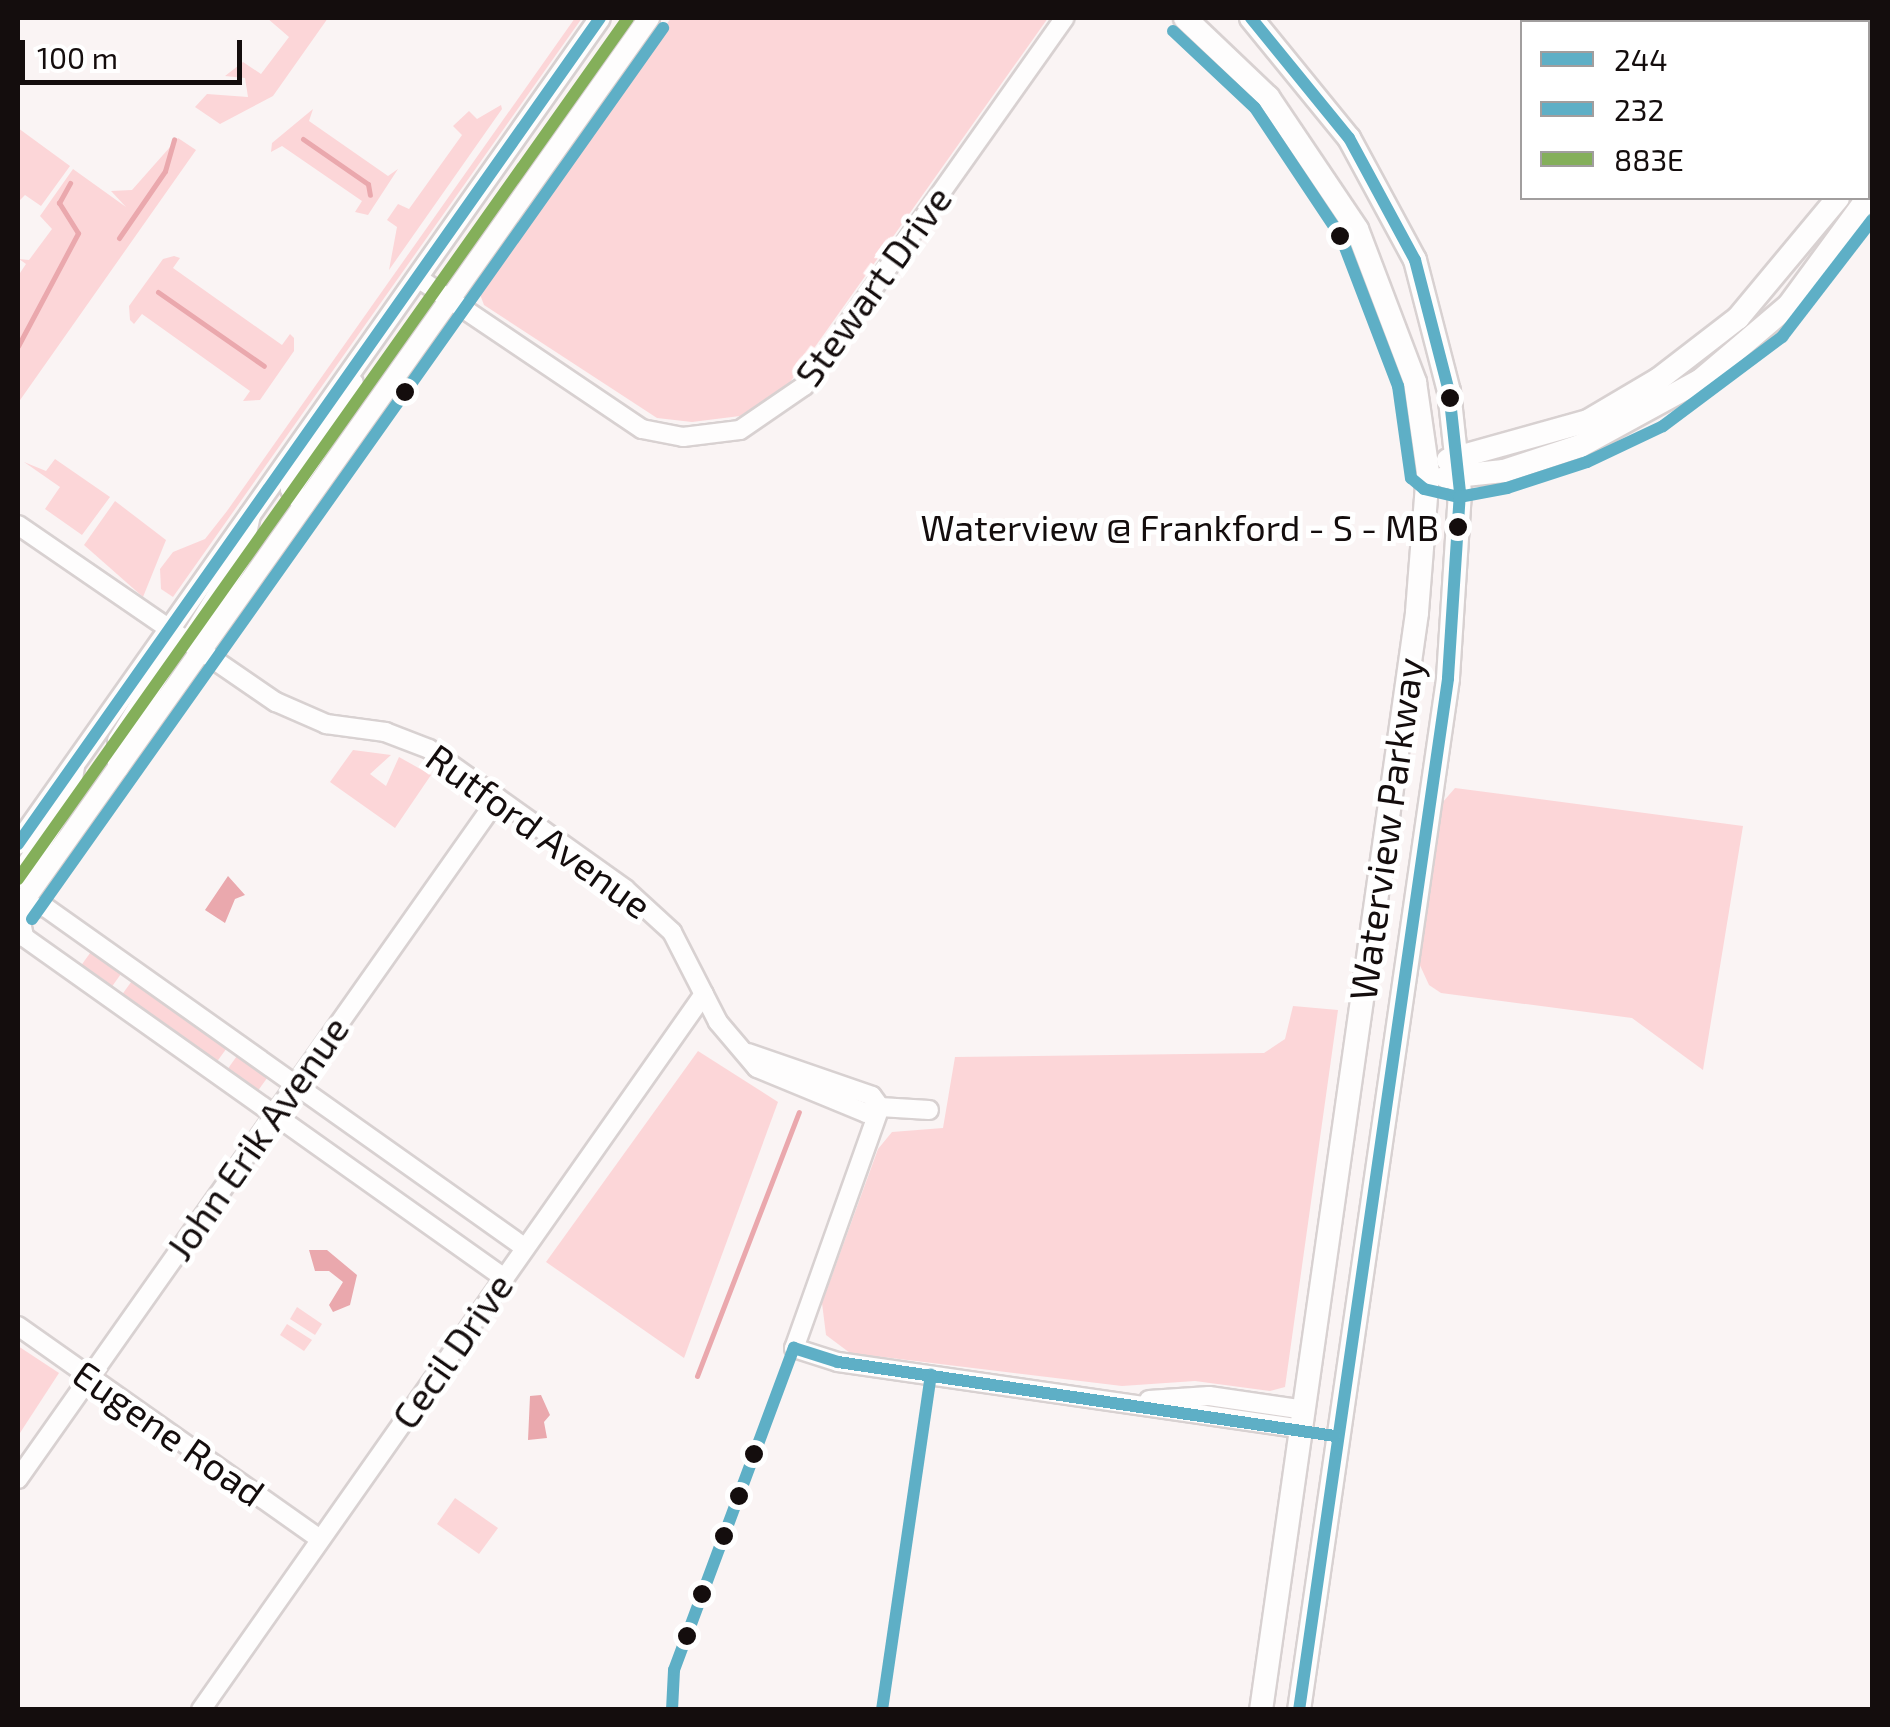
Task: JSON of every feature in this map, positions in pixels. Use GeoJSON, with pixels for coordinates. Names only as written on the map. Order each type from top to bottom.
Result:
{"type":"FeatureCollection","features":[{"type":"Feature","properties":{"kind":"main road","name":"Waterview Parkway"},"geometry":{"type":"LineString","coordinates":[[1185,18],[1268,97],[1357,229],[1410,366],[1428,472],[1417,613],[1261,1710]]}},
{"type":"Feature","properties":{"kind":"main road","name":"Waterview Parkway"},"geometry":{"type":"LineString","coordinates":[[1251,18],[1321,98],[1415,260],[1437,330],[1459,480],[1454,624],[1298,1710]]}},
{"type":"Feature","properties":{"kind":"main road"},"geometry":{"type":"LineString","coordinates":[[1428,472],[1458,454],[1554,434],[1660,380],[1738,318],[1836,200]]}},
{"type":"Feature","properties":{"kind":"main road"},"geometry":{"type":"LineString","coordinates":[[1428,472],[1459,480],[1580,446],[1701,380],[1789,305],[1866,200]]}},
{"type":"Feature","properties":{"kind":"main road"},"geometry":{"type":"LineString","coordinates":[[1357,229],[1390,212]]}},
{"type":"Feature","properties":{"kind":"main road"},"geometry":{"type":"LineString","coordinates":[[1362,999],[1400,1006]]}},
{"type":"Feature","properties":{"kind":"main road"},"geometry":{"type":"LineString","coordinates":[[1304,1420],[1337,1425]]}},
{"type":"Feature","properties":{"kind":"street"},"geometry":{"type":"LineString","coordinates":[[18,844],[600,18]]}},
{"type":"Feature","properties":{"kind":"street"},"geometry":{"type":"LineString","coordinates":[[504,1277],[24,937],[18,908],[648,18]]}},
{"type":"Feature","properties":{"kind":"street","name":"Stewart Drive"},"geometry":{"type":"LineString","coordinates":[[418,278],[642,429],[683,438],[740,430],[804,386],[1065,18]]}},
{"type":"Feature","properties":{"kind":"street"},"geometry":{"type":"LineString","coordinates":[[304,505],[291,489],[353,389],[352,370]]}},
{"type":"Feature","properties":{"kind":"street"},"geometry":{"type":"LineString","coordinates":[[199,654],[193,635],[241,557],[250,513]]}},
{"type":"Feature","properties":{"kind":"street","name":"Rutford Avenue"},"geometry":{"type":"LineString","coordinates":[[18,526],[199,654],[304,716],[407,738],[498,798],[658,917],[693,965],[718,1022],[748,1053],[872,1096],[880,1107],[929,1110]]}},
{"type":"Feature","properties":{"kind":"street"},"geometry":{"type":"LineString","coordinates":[[118,768],[118,741],[174,651],[166,632]]}},
{"type":"Feature","properties":{"kind":"street"},"geometry":{"type":"LineString","coordinates":[[18,878],[69,798],[74,765]]}},
{"type":"Feature","properties":{"kind":"street","name":"John Erik Avenue"},"geometry":{"type":"LineString","coordinates":[[18,1479],[498,798]]}},
{"type":"Feature","properties":{"kind":"street"},"geometry":{"type":"LineString","coordinates":[[18,908],[45,907],[524,1247]]}},
{"type":"Feature","properties":{"kind":"street","name":"Cecil Drive"},"geometry":{"type":"LineString","coordinates":[[201,1710],[704,994]]}},
{"type":"Feature","properties":{"kind":"street"},"geometry":{"type":"LineString","coordinates":[[880,1107],[794,1348],[855,1365],[1134,1404],[1304,1420]]}},
{"type":"Feature","properties":{"kind":"street","name":"Eugene Road"},"geometry":{"type":"LineString","coordinates":[[18,1326],[320,1539]]}},
{"type":"Feature","properties":{"kind":"shaded area"},"geometry":{"type":"Polygon","coordinates":[[[267,18],[328,18],[273,96],[220,124],[195,107],[207,94],[248,97],[245,78],[225,76],[243,62],[261,74],[289,37],[267,18]]]}},
{"type":"Feature","properties":{"kind":"shaded area"},"geometry":{"type":"Polygon","coordinates":[[[575,18],[582,18],[173,597],[161,589],[160,569],[173,552],[205,539],[227,511],[575,18]]]}},
{"type":"Feature","properties":{"kind":"shaded area"},"geometry":{"type":"Polygon","coordinates":[[[671,18],[1048,18],[788,385],[740,416],[692,422],[657,418],[484,305],[478,289],[671,18]]]}},
{"type":"Feature","properties":{"kind":"shaded area"},"geometry":{"type":"Polygon","coordinates":[[[501,105],[502,109],[389,270],[397,227],[387,220],[398,204],[409,209],[462,135],[453,126],[469,111],[477,119],[501,105]]]}},
{"type":"Feature","properties":{"kind":"shaded area"},"geometry":{"type":"Polygon","coordinates":[[[313,109],[309,121],[388,176],[398,169],[368,215],[355,212],[362,201],[282,146],[271,152],[272,143],[313,109]]]}},
{"type":"Feature","properties":{"kind":"shaded area"},"geometry":{"type":"Polygon","coordinates":[[[18,128],[70,166],[41,206],[25,195],[18,202],[18,128]]]}},
{"type":"Feature","properties":{"kind":"shaded area"},"geometry":{"type":"Polygon","coordinates":[[[178,138],[196,150],[18,403],[18,276],[26,264],[19,259],[29,260],[52,229],[40,216],[73,169],[126,207],[111,191],[132,190],[178,138]]]}},
{"type":"Feature","properties":{"kind":"shaded area"},"geometry":{"type":"Polygon","coordinates":[[[180,258],[173,268],[282,345],[290,334],[294,338],[294,351],[260,400],[243,401],[250,391],[142,314],[134,324],[130,320],[129,306],[163,259],[180,258]]]}},
{"type":"Feature","properties":{"kind":"shaded area"},"geometry":{"type":"Polygon","coordinates":[[[55,459],[110,497],[82,535],[45,509],[60,487],[24,462],[46,471],[55,459]]]}},
{"type":"Feature","properties":{"kind":"shaded area"},"geometry":{"type":"Polygon","coordinates":[[[115,501],[166,540],[143,597],[84,545],[115,501]]]}},
{"type":"Feature","properties":{"kind":"shaded area"},"geometry":{"type":"Polygon","coordinates":[[[353,750],[391,755],[370,774],[386,786],[399,757],[431,775],[395,828],[330,782],[353,750]]]}},
{"type":"Feature","properties":{"kind":"shaded area"},"geometry":{"type":"Polygon","coordinates":[[[1455,788],[1743,826],[1703,1070],[1632,1018],[1441,993],[1429,985],[1418,961],[1442,803],[1455,788]]]}},
{"type":"Feature","properties":{"kind":"shaded area"},"geometry":{"type":"Polygon","coordinates":[[[228,876],[245,895],[235,899],[225,923],[205,910],[228,876]]]}},
{"type":"Feature","properties":{"kind":"shaded area"},"geometry":{"type":"Polygon","coordinates":[[[93,949],[123,971],[111,988],[80,967],[93,949]]]}},
{"type":"Feature","properties":{"kind":"shaded area"},"geometry":{"type":"Polygon","coordinates":[[[134,978],[229,1045],[216,1063],[121,996],[134,978]]]}},
{"type":"Feature","properties":{"kind":"shaded area"},"geometry":{"type":"Polygon","coordinates":[[[1293,1006],[1338,1010],[1285,1387],[1270,1391],[1195,1381],[1122,1386],[850,1353],[826,1335],[822,1303],[878,1149],[892,1132],[943,1128],[955,1057],[1264,1053],[1285,1039],[1293,1006]]]}},
{"type":"Feature","properties":{"kind":"shaded area"},"geometry":{"type":"Polygon","coordinates":[[[698,1051],[778,1102],[684,1358],[546,1262],[698,1051]]]}},
{"type":"Feature","properties":{"kind":"shaded area"},"geometry":{"type":"Polygon","coordinates":[[[239,1053],[270,1074],[257,1092],[227,1070],[239,1053]]]}},
{"type":"Feature","properties":{"kind":"shaded area"},"geometry":{"type":"Polygon","coordinates":[[[309,1250],[327,1250],[357,1275],[350,1305],[333,1312],[329,1305],[343,1282],[329,1271],[315,1271],[309,1250]]]}},
{"type":"Feature","properties":{"kind":"shaded area"},"geometry":{"type":"Polygon","coordinates":[[[297,1307],[322,1324],[315,1335],[290,1319],[297,1307]]]}},
{"type":"Feature","properties":{"kind":"shaded area"},"geometry":{"type":"Polygon","coordinates":[[[287,1324],[312,1340],[304,1351],[280,1335],[287,1324]]]}},
{"type":"Feature","properties":{"kind":"shaded area"},"geometry":{"type":"Polygon","coordinates":[[[18,1346],[59,1373],[18,1436],[18,1346]]]}},
{"type":"Feature","properties":{"kind":"shaded area"},"geometry":{"type":"Polygon","coordinates":[[[541,1395],[550,1415],[544,1422],[547,1438],[528,1440],[530,1396],[541,1395]]]}},
{"type":"Feature","properties":{"kind":"shaded area"},"geometry":{"type":"Polygon","coordinates":[[[455,1498],[498,1528],[479,1554],[437,1524],[455,1498]]]}},
{"type":"Feature","properties":{"kind":"waterway"},"geometry":{"type":"LineString","coordinates":[[119,238],[165,171],[174,139]]}},
{"type":"Feature","properties":{"kind":"waterway"},"geometry":{"type":"LineString","coordinates":[[303,139],[368,184],[370,195]]}},
{"type":"Feature","properties":{"kind":"waterway"},"geometry":{"type":"LineString","coordinates":[[18,346],[78,233],[59,203],[70,183]]}},
{"type":"Feature","properties":{"kind":"waterway"},"geometry":{"type":"LineString","coordinates":[[158,292],[264,366]]}},
{"type":"Feature","properties":{"kind":"waterway"},"geometry":{"type":"LineString","coordinates":[[697,1376],[799,1112]]}},
{"type":"Feature","properties":{"kind":"transit line","name":"244"},"geometry":{"type":"LineString","coordinates":[[18,844],[600,18]]}},
{"type":"Feature","properties":{"kind":"transit line","name":"883E"},"geometry":{"type":"LineString","coordinates":[[18,879],[628,18]]}},
{"type":"Feature","properties":{"kind":"transit line","name":"244"},"geometry":{"type":"LineString","coordinates":[[1251,18],[1349,138],[1415,260],[1449,391],[1460,492],[1448,679],[1299,1710]]}},
{"type":"Feature","properties":{"kind":"transit line","name":"232"},"geometry":{"type":"LineString","coordinates":[[32,919],[663,28]]}},
{"type":"Feature","properties":{"kind":"transit line","name":"232"},"geometry":{"type":"LineString","coordinates":[[1173,31],[1255,108],[1341,237],[1398,386],[1411,478],[1424,489],[1459,497],[1507,488],[1587,462],[1663,426],[1782,337],[1872,220]]}},
{"type":"Feature","properties":{"kind":"transit line","name":"244"},"geometry":{"type":"LineString","coordinates":[[672,1710],[674,1670],[794,1348],[838,1362],[1335,1436]]}},
{"type":"Feature","properties":{"kind":"transit line","name":"244"},"geometry":{"type":"LineString","coordinates":[[882,1710],[931,1375]]}},
{"type":"Feature","properties":{"kind":"place","name":"Waterview @ Frankford - S - MB"},"geometry":{"type":"Point","coordinates":[1458,527]}}]}
